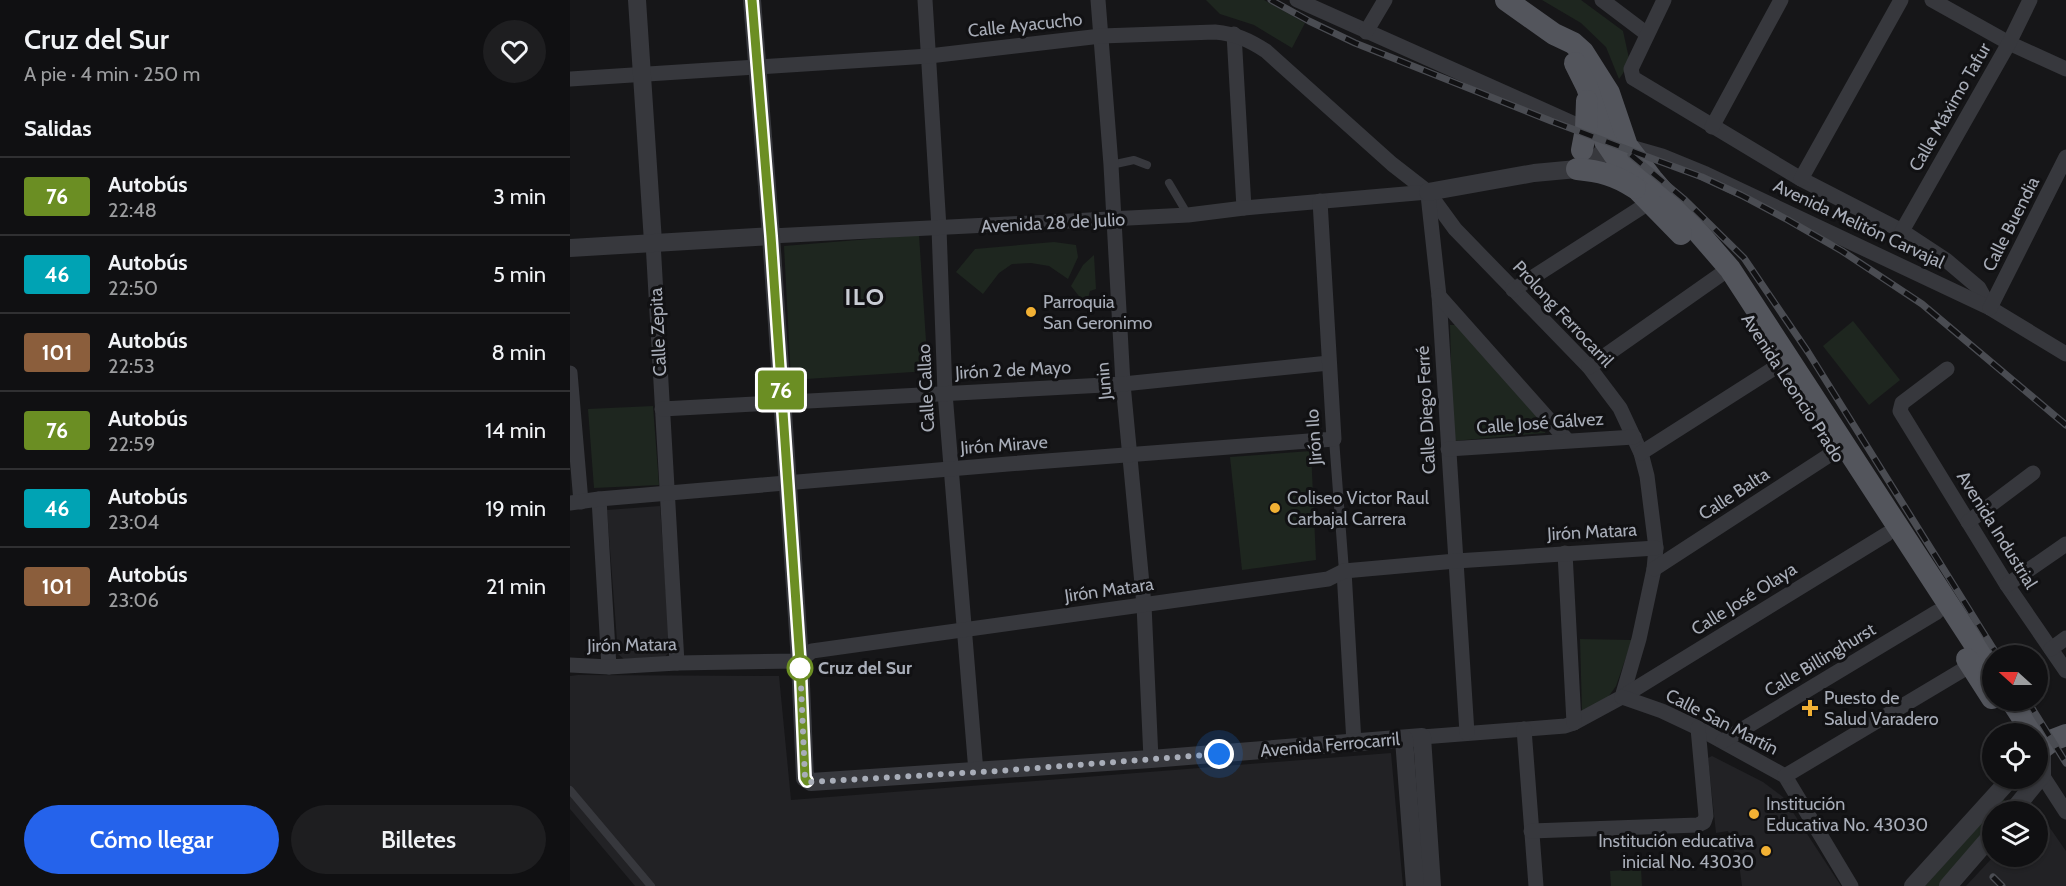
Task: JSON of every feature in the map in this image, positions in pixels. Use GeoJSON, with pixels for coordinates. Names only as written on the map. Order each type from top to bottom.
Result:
{"type":"FeatureCollection","features":[{"type":"Feature","properties":{"kind":"main road"},"geometry":{"type":"LineString","coordinates":[[1506,0],[1554,34],[1573,43],[1583,52],[1609,93],[1618,145]]}},
{"type":"Feature","properties":{"kind":"main road","name":"Avenida Leoncio Prado"},"geometry":{"type":"LineString","coordinates":[[1554,34],[1569,51],[1644,196],[1720,275],[1937,612],[1981,668]]}},
{"type":"Feature","properties":{"kind":"main road"},"geometry":{"type":"LineString","coordinates":[[1587,87],[1582,150],[1601,171],[1622,179],[1644,196]]}},
{"type":"Feature","properties":{"kind":"main road","name":"Avenida Leoncio Prado"},"geometry":{"type":"LineString","coordinates":[[1618,145],[1730,269],[1981,668]]}},
{"type":"Feature","properties":{"kind":"main road"},"geometry":{"type":"LineString","coordinates":[[2048,744],[2066,735]]}},
{"type":"Feature","properties":{"kind":"street","name":"Calle Zepita"},"geometry":{"type":"LineString","coordinates":[[637,0],[677,663]]}},
{"type":"Feature","properties":{"kind":"street"},"geometry":{"type":"LineString","coordinates":[[752,0],[771,236],[800,662]]}},
{"type":"Feature","properties":{"kind":"street","name":"Calle Callao"},"geometry":{"type":"LineString","coordinates":[[925,0],[939,228],[945,393],[976,772]]}},
{"type":"Feature","properties":{"kind":"street","name":"Junin"},"geometry":{"type":"LineString","coordinates":[[1098,0],[1111,165],[1123,384],[1144,605],[1151,759]]}},
{"type":"Feature","properties":{"kind":"street"},"geometry":{"type":"LineString","coordinates":[[1297,0],[1366,32],[1582,150]]}},
{"type":"Feature","properties":{"kind":"street"},"geometry":{"type":"LineString","coordinates":[[1366,32],[1385,0]]}},
{"type":"Feature","properties":{"kind":"street"},"geometry":{"type":"LineString","coordinates":[[1602,0],[1647,34]]}},
{"type":"Feature","properties":{"kind":"street"},"geometry":{"type":"LineString","coordinates":[[1664,0],[1631,69],[1632,78],[1802,179],[1902,231],[1946,260],[1979,288],[1990,308]]}},
{"type":"Feature","properties":{"kind":"street"},"geometry":{"type":"LineString","coordinates":[[1712,127],[1781,0]]}},
{"type":"Feature","properties":{"kind":"street"},"geometry":{"type":"LineString","coordinates":[[1802,179],[1901,0]]}},
{"type":"Feature","properties":{"kind":"street"},"geometry":{"type":"LineString","coordinates":[[1932,0],[2009,43],[2066,69]]}},
{"type":"Feature","properties":{"kind":"street","name":"Calle Máximo Tafur"},"geometry":{"type":"LineString","coordinates":[[1902,231],[2009,43],[2030,0]]}},
{"type":"Feature","properties":{"kind":"street","name":"Calle Ayacucho"},"geometry":{"type":"LineString","coordinates":[[570,79],[929,56],[1101,36],[1207,32],[1234,34],[1252,41],[1266,51],[1392,164],[1428,192]]}},
{"type":"Feature","properties":{"kind":"street"},"geometry":{"type":"LineString","coordinates":[[1234,34],[1244,208]]}},
{"type":"Feature","properties":{"kind":"street","name":"Avenida 28 de Julio"},"geometry":{"type":"LineString","coordinates":[[570,248],[1113,220],[1428,192],[1534,173],[1582,150],[1618,145]]}},
{"type":"Feature","properties":{"kind":"street","name":"Avenida Melitón Carvajal"},"geometry":{"type":"LineString","coordinates":[[1618,145],[1662,156],[1706,174],[1990,308],[2066,354]]}},
{"type":"Feature","properties":{"kind":"street","name":"Calle Buendia"},"geometry":{"type":"LineString","coordinates":[[1990,308],[2066,157]]}},
{"type":"Feature","properties":{"kind":"street","name":"Prolong Ferrocarril"},"geometry":{"type":"LineString","coordinates":[[1428,192],[1455,229],[1589,367],[1620,408],[1641,453],[1647,476],[1656,548],[1654,569],[1639,639],[1622,697]]}},
{"type":"Feature","properties":{"kind":"street","name":"Calle Diego Ferré"},"geometry":{"type":"LineString","coordinates":[[1428,192],[1439,296],[1467,733]]}},
{"type":"Feature","properties":{"kind":"street"},"geometry":{"type":"LineString","coordinates":[[1513,290],[1644,196]]}},
{"type":"Feature","properties":{"kind":"street","name":"Jirón Ilo"},"geometry":{"type":"LineString","coordinates":[[1320,201],[1354,743]]}},
{"type":"Feature","properties":{"kind":"street"},"geometry":{"type":"LineString","coordinates":[[1589,367],[1720,275]]}},
{"type":"Feature","properties":{"kind":"street"},"geometry":{"type":"LineString","coordinates":[[1439,296],[1567,440]]}},
{"type":"Feature","properties":{"kind":"street","name":"Jirón 2 de Mayo"},"geometry":{"type":"LineString","coordinates":[[662,409],[1123,384],[1329,363]]}},
{"type":"Feature","properties":{"kind":"street"},"geometry":{"type":"LineString","coordinates":[[1641,453],[1779,365]]}},
{"type":"Feature","properties":{"kind":"street","name":"Avenida Industrial"},"geometry":{"type":"LineString","coordinates":[[1947,369],[1902,403],[1899,407],[1900,411],[2007,585],[2066,671]]}},
{"type":"Feature","properties":{"kind":"street"},"geometry":{"type":"LineString","coordinates":[[570,374],[576,503]]}},
{"type":"Feature","properties":{"kind":"street","name":"Calle José Gálvez"},"geometry":{"type":"LineString","coordinates":[[1448,449],[1634,437]]}},
{"type":"Feature","properties":{"kind":"street","name":"Jirón Mirave"},"geometry":{"type":"LineString","coordinates":[[576,503],[599,499],[951,469],[1334,440]]}},
{"type":"Feature","properties":{"kind":"street","name":"Calle Balta"},"geometry":{"type":"LineString","coordinates":[[1654,569],[1834,452]]}},
{"type":"Feature","properties":{"kind":"street"},"geometry":{"type":"LineString","coordinates":[[1968,522],[2033,473]]}},
{"type":"Feature","properties":{"kind":"street"},"geometry":{"type":"LineString","coordinates":[[599,499],[609,667]]}},
{"type":"Feature","properties":{"kind":"street","name":"Calle José Olaya"},"geometry":{"type":"LineString","coordinates":[[1622,697],[1887,534]]}},
{"type":"Feature","properties":{"kind":"street"},"geometry":{"type":"LineString","coordinates":[[2007,585],[2066,544]]}},
{"type":"Feature","properties":{"kind":"street","name":"Jirón Matara"},"geometry":{"type":"LineString","coordinates":[[570,665],[609,667],[677,663],[800,662],[812,651],[1328,579],[1344,571],[1656,548]]}},
{"type":"Feature","properties":{"kind":"street"},"geometry":{"type":"LineString","coordinates":[[1565,553],[1574,723]]}},
{"type":"Feature","properties":{"kind":"street","name":"Calle Billinghurst"},"geometry":{"type":"LineString","coordinates":[[1723,741],[1937,612]]}},
{"type":"Feature","properties":{"kind":"street"},"geometry":{"type":"LineString","coordinates":[[2051,649],[2066,638]]}},
{"type":"Feature","properties":{"kind":"street","name":"Avenida Ferrocarril"},"geometry":{"type":"LineString","coordinates":[[800,662],[805,778],[811,782],[976,772],[1413,738]]}},
{"type":"Feature","properties":{"kind":"street"},"geometry":{"type":"LineString","coordinates":[[1785,776],[1981,668]]}},
{"type":"Feature","properties":{"kind":"street"},"geometry":{"type":"LineString","coordinates":[[1413,738],[1574,723],[1622,697]]}},
{"type":"Feature","properties":{"kind":"street","name":"Calle San Martín"},"geometry":{"type":"LineString","coordinates":[[1622,697],[1662,711],[1698,728],[1785,776],[1851,886]]}},
{"type":"Feature","properties":{"kind":"street"},"geometry":{"type":"LineString","coordinates":[[1532,831],[1698,825],[1704,822],[1706,816],[1698,728]]}},
{"type":"Feature","properties":{"kind":"street"},"geometry":{"type":"LineString","coordinates":[[1524,729],[1536,886]]}},
{"type":"Feature","properties":{"kind":"street"},"geometry":{"type":"LineString","coordinates":[[1413,738],[1414,886]]}},
{"type":"Feature","properties":{"kind":"street"},"geometry":{"type":"LineString","coordinates":[[1413,738],[1432,886]]}},
{"type":"Feature","properties":{"kind":"street"},"geometry":{"type":"LineString","coordinates":[[2048,774],[2066,812]]}},
{"type":"Feature","properties":{"kind":"street"},"geometry":{"type":"LineString","coordinates":[[1913,886],[2001,789]]}},
{"type":"Feature","properties":{"kind":"street"},"geometry":{"type":"LineString","coordinates":[[1948,886],[1982,847]]}},
{"type":"Feature","properties":{"kind":"lane"},"geometry":{"type":"LineString","coordinates":[[1111,165],[1134,160],[1147,165]]}},
{"type":"Feature","properties":{"kind":"lane"},"geometry":{"type":"LineString","coordinates":[[1169,183],[1188,215]]}},
{"type":"Feature","properties":{"kind":"lane"},"geometry":{"type":"LineString","coordinates":[[570,790],[651,886]]}},
{"type":"Feature","properties":{"kind":"shaded area"},"geometry":{"type":"Polygon","coordinates":[[[1206,0],[1264,0],[1305,23],[1292,48],[1254,25],[1220,14],[1206,0]]]}},
{"type":"Feature","properties":{"kind":"shaded area"},"geometry":{"type":"Polygon","coordinates":[[[1542,0],[1581,0],[1623,31],[1630,63],[1619,79],[1606,47],[1581,23],[1542,0]]]}},
{"type":"Feature","properties":{"kind":"shaded area"},"geometry":{"type":"Polygon","coordinates":[[[919,235],[928,371],[791,380],[784,246],[919,235]]]}},
{"type":"Feature","properties":{"kind":"shaded area"},"geometry":{"type":"Polygon","coordinates":[[[1054,242],[1076,245],[1078,257],[1068,279],[1049,266],[1031,263],[1012,264],[999,273],[983,294],[956,272],[975,249],[1054,242]]]}},
{"type":"Feature","properties":{"kind":"shaded area"},"geometry":{"type":"Polygon","coordinates":[[[1094,255],[1096,289],[1090,291],[1086,305],[1071,286],[1083,265],[1094,255]]]}},
{"type":"Feature","properties":{"kind":"shaded area"},"geometry":{"type":"Polygon","coordinates":[[[1853,321],[1900,380],[1869,405],[1823,346],[1853,321]]]}},
{"type":"Feature","properties":{"kind":"shaded area"},"geometry":{"type":"Polygon","coordinates":[[[1450,325],[1457,325],[1548,427],[1545,433],[1453,441],[1450,325]]]}},
{"type":"Feature","properties":{"kind":"shaded area"},"geometry":{"type":"Polygon","coordinates":[[[653,406],[659,485],[594,488],[588,409],[653,406]]]}},
{"type":"Feature","properties":{"kind":"shaded area","name":"Coliseo Victor Raul Carbajal Carrera"},"geometry":{"type":"Polygon","coordinates":[[[1311,451],[1316,560],[1242,570],[1230,457],[1311,451]]]}},
{"type":"Feature","properties":{"kind":"shaded area"},"geometry":{"type":"Polygon","coordinates":[[[660,506],[670,650],[665,657],[624,659],[618,654],[607,510],[660,506]]]}},
{"type":"Feature","properties":{"kind":"shaded area"},"geometry":{"type":"Polygon","coordinates":[[[1580,639],[1632,640],[1616,686],[1606,700],[1582,711],[1580,639]]]}},
{"type":"Feature","properties":{"kind":"shaded area"},"geometry":{"type":"Polygon","coordinates":[[[570,676],[779,676],[791,800],[1391,753],[1403,886],[635,886],[570,809],[570,676]]]}},
{"type":"Feature","properties":{"kind":"shaded area","name":"Institución Educativa No. 43030"},"geometry":{"type":"Polygon","coordinates":[[[1712,756],[1763,782],[1783,797],[1841,886],[1742,886],[1728,831],[1716,833],[1708,758],[1712,756]]]}},
{"type":"Feature","properties":{"kind":"shaded area"},"geometry":{"type":"Polygon","coordinates":[[[1982,822],[1982,836],[1939,886],[1925,886],[1982,822]]]}},
{"type":"Feature","properties":{"kind":"shaded area"},"geometry":{"type":"Polygon","coordinates":[[[2048,825],[2066,851],[2066,886],[1966,886],[1984,867],[2048,867],[2048,825]]]}},
{"type":"Feature","properties":{"kind":"shaded area"},"geometry":{"type":"Polygon","coordinates":[[[1641,869],[1642,886],[1611,886],[1610,871],[1641,869]]]}},
{"type":"Feature","properties":{"kind":"railway"},"geometry":{"type":"LineString","coordinates":[[1271,0],[1355,43],[1551,121],[1702,177],[1788,220],[1842,251],[1922,304],[2066,425]]}},
{"type":"Feature","properties":{"kind":"railway"},"geometry":{"type":"LineString","coordinates":[[1631,155],[1685,200],[1744,258],[1808,352],[1991,645]]}},
{"type":"Feature","properties":{"kind":"railway"},"geometry":{"type":"LineString","coordinates":[[2034,711],[2066,763]]}},
{"type":"Feature","properties":{"kind":"railway"},"geometry":{"type":"LineString","coordinates":[[1993,877],[2002,886]]}},
{"type":"Feature","properties":{"kind":"bus line","name":"76"},"geometry":{"type":"LineString","coordinates":[[752,0],[771,236],[807,781]]}},
{"type":"Feature","properties":{"kind":"place","name":"Parroquia San Geronimo"},"geometry":{"type":"Point","coordinates":[1031,312]}},
{"type":"Feature","properties":{"kind":"place","name":"Coliseo Victor Raul Carbajal Carrera"},"geometry":{"type":"Point","coordinates":[1275,508]}},
{"type":"Feature","properties":{"kind":"place","name":"Cruz del Sur"},"geometry":{"type":"Point","coordinates":[800,668]}},
{"type":"Feature","properties":{"kind":"place","name":"Puesto de Salud Varadero"},"geometry":{"type":"Point","coordinates":[1810,708]}},
{"type":"Feature","properties":{"kind":"place","name":"Institución Educativa No. 43030"},"geometry":{"type":"Point","coordinates":[1754,814]}},
{"type":"Feature","properties":{"kind":"place","name":"Institución educativa inicial No. 43030"},"geometry":{"type":"Point","coordinates":[1766,851]}},
{"type":"Feature","properties":{"kind":"district","name":"ILO"},"geometry":{"type":"Point","coordinates":[865,297]}},
{"type":"Feature","properties":{"kind":"route"},"geometry":{"type":"LineString","coordinates":[[800,668],[800,662],[805,778],[811,782],[998,771],[1219,754]]}}]}
